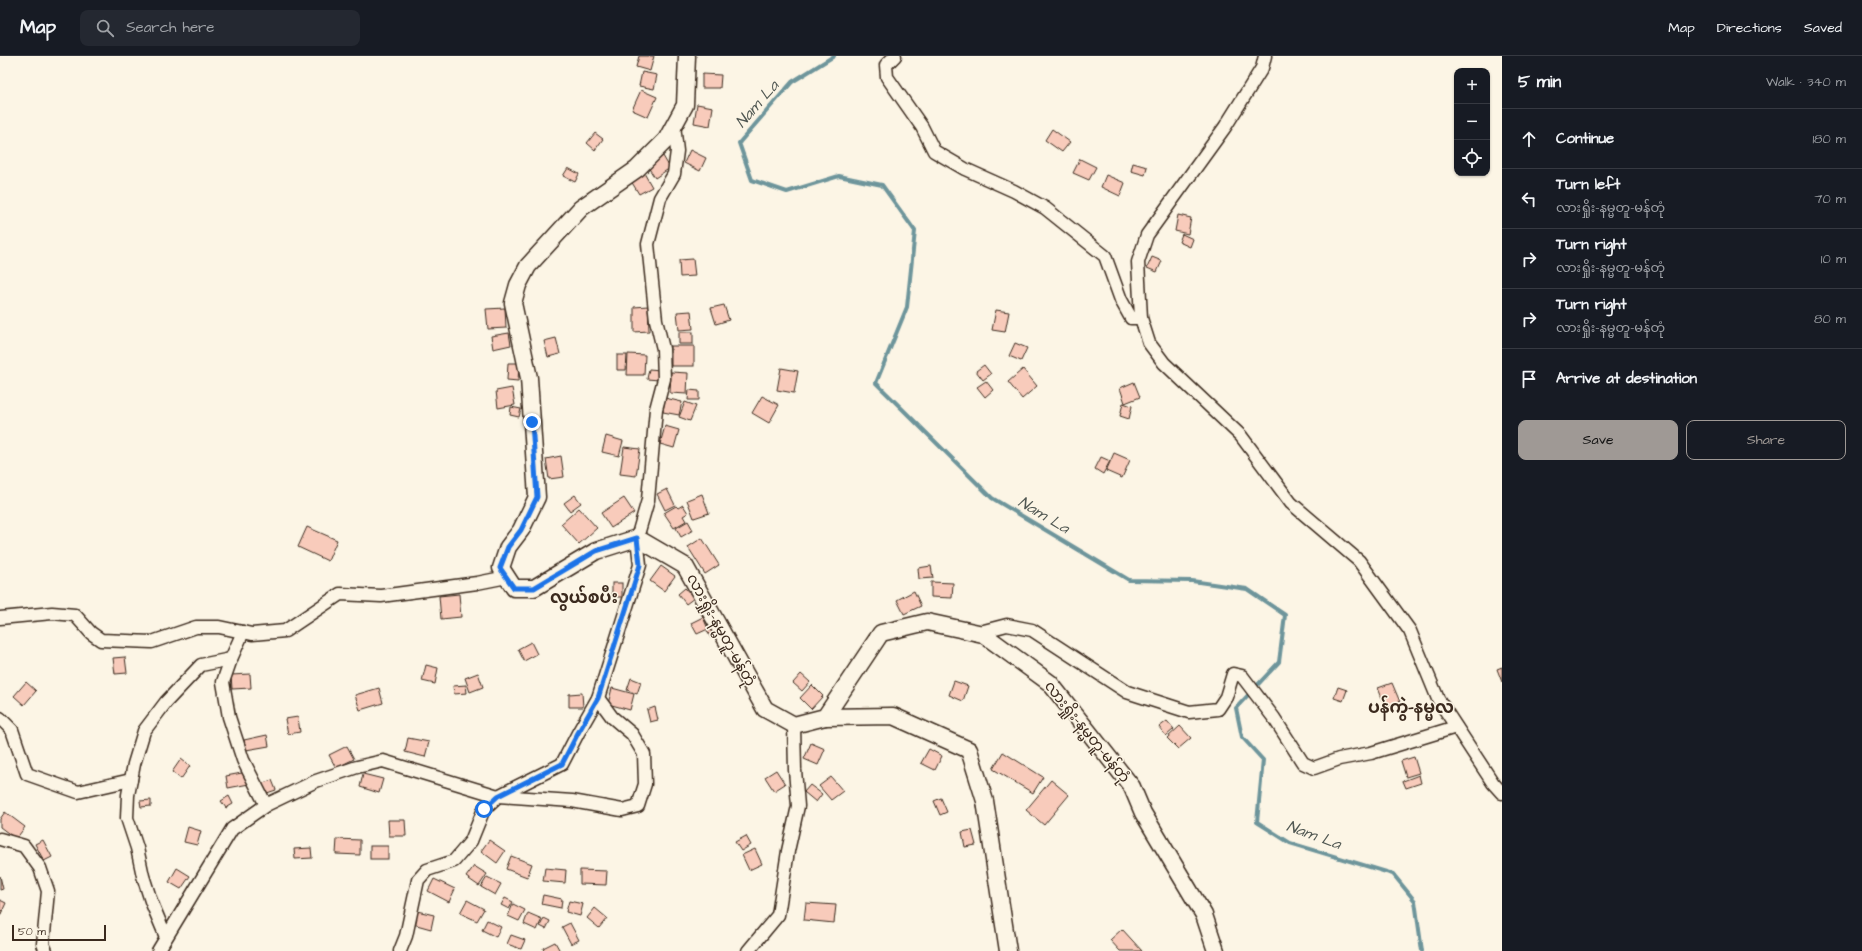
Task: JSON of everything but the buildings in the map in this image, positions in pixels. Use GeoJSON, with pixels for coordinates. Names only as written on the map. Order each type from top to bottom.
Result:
{"type":"FeatureCollection","features":[{"type":"Feature","properties":{"kind":"main road"},"geometry":{"type":"LineString","coordinates":[[637,538],[596,551],[534,588],[514,588],[500,568],[508,547],[521,530],[537,497],[529,378],[513,303],[518,285],[528,266],[581,208],[637,169],[666,140],[685,105],[687,56]]}},
{"type":"Feature","properties":{"kind":"main road","name":"လားရှိုး-နမ္မတူ-မန်တုံ"},"geometry":{"type":"LineString","coordinates":[[637,538],[685,566],[765,708],[794,725]]}},
{"type":"Feature","properties":{"kind":"main road","name":"လားရှိုး-နမ္မတူ-မန်တုံ"},"geometry":{"type":"LineString","coordinates":[[825,716],[881,633],[927,622],[983,634],[1050,683],[1132,787],[1142,813],[1204,915],[1216,951]]}},
{"type":"Feature","properties":{"kind":"main road"},"geometry":{"type":"LineString","coordinates":[[794,725],[825,716],[893,716],[969,750],[985,801],[1008,951]]}},
{"type":"Feature","properties":{"kind":"street"},"geometry":{"type":"LineString","coordinates":[[895,56],[886,65],[887,77],[922,127],[934,152],[966,169],[1014,191],[1045,208],[1079,235],[1105,256],[1121,300],[1131,318],[1141,318]]}},
{"type":"Feature","properties":{"kind":"street"},"geometry":{"type":"LineString","coordinates":[[1265,56],[1262,68],[1225,127],[1147,235],[1138,262],[1141,318],[1149,343],[1164,363],[1242,436],[1291,503],[1359,561],[1410,631],[1438,699],[1493,783],[1502,793]]}},
{"type":"Feature","properties":{"kind":"street"},"geometry":{"type":"LineString","coordinates":[[400,951],[406,936],[418,880],[427,870],[454,861],[471,841],[484,809],[498,796],[562,764],[598,698],[640,565],[637,538],[648,500],[656,409],[664,379],[663,349],[656,320],[648,244],[660,198],[674,174],[677,151],[674,125]]}},
{"type":"Feature","properties":{"kind":"street"},"geometry":{"type":"LineString","coordinates":[[0,618],[52,613],[76,615],[91,633],[101,640],[115,641],[152,642],[196,627],[219,627],[252,634],[285,630],[340,594],[381,596],[476,583],[507,577]]}},
{"type":"Feature","properties":{"kind":"street"},"geometry":{"type":"LineString","coordinates":[[976,633],[1007,625],[1032,630],[1126,692],[1189,712],[1218,709],[1226,697],[1232,674],[1242,676],[1274,718],[1303,763],[1314,768],[1339,759],[1371,753],[1456,726]]}},
{"type":"Feature","properties":{"kind":"street"},"geometry":{"type":"LineString","coordinates":[[244,632],[231,659],[223,682],[230,717],[243,760],[266,805]]}},
{"type":"Feature","properties":{"kind":"street"},"geometry":{"type":"LineString","coordinates":[[166,937],[151,901],[143,876],[137,848],[127,818],[131,780],[144,731],[166,702],[201,665],[231,659]]}},
{"type":"Feature","properties":{"kind":"street"},"geometry":{"type":"LineString","coordinates":[[158,951],[232,829],[266,805],[316,781],[357,767],[383,761],[498,796],[572,801],[622,810],[638,806],[645,784],[644,754],[632,734],[612,717],[598,698]]}},
{"type":"Feature","properties":{"kind":"street"},"geometry":{"type":"LineString","coordinates":[[0,718],[12,730],[27,774],[78,792],[131,780]]}},
{"type":"Feature","properties":{"kind":"street"},"geometry":{"type":"LineString","coordinates":[[748,951],[778,915],[788,851],[798,806],[795,770],[794,725]]}},
{"type":"Feature","properties":{"kind":"street"},"geometry":{"type":"LineString","coordinates":[[0,839],[24,846],[40,868],[48,891],[43,944],[46,951]]}},
{"type":"Feature","properties":{"kind":"waterway","name":"Nam La"},"geometry":{"type":"LineString","coordinates":[[834,56],[792,82],[739,143],[752,180],[787,192],[839,176],[882,185],[915,231],[907,307],[876,383],[992,498],[1129,580],[1192,581],[1247,589],[1285,615],[1279,662],[1236,708],[1242,737],[1263,760],[1257,822],[1290,843],[1393,874],[1415,901],[1422,951]]}},
{"type":"Feature","properties":{"kind":"district","name":"လွယ်စပီး"},"geometry":{"type":"Point","coordinates":[584,598]}},
{"type":"Feature","properties":{"kind":"district","name":"ပန်ကွဲ-နမ္မလ"},"geometry":{"type":"Point","coordinates":[1411,708]}},
{"type":"Feature","properties":{"kind":"route"},"geometry":{"type":"LineString","coordinates":[[484,809],[498,796],[562,764],[598,698],[640,565],[637,538],[596,551],[534,588],[514,588],[500,568],[508,547],[521,530],[537,497],[532,422]]}}]}
